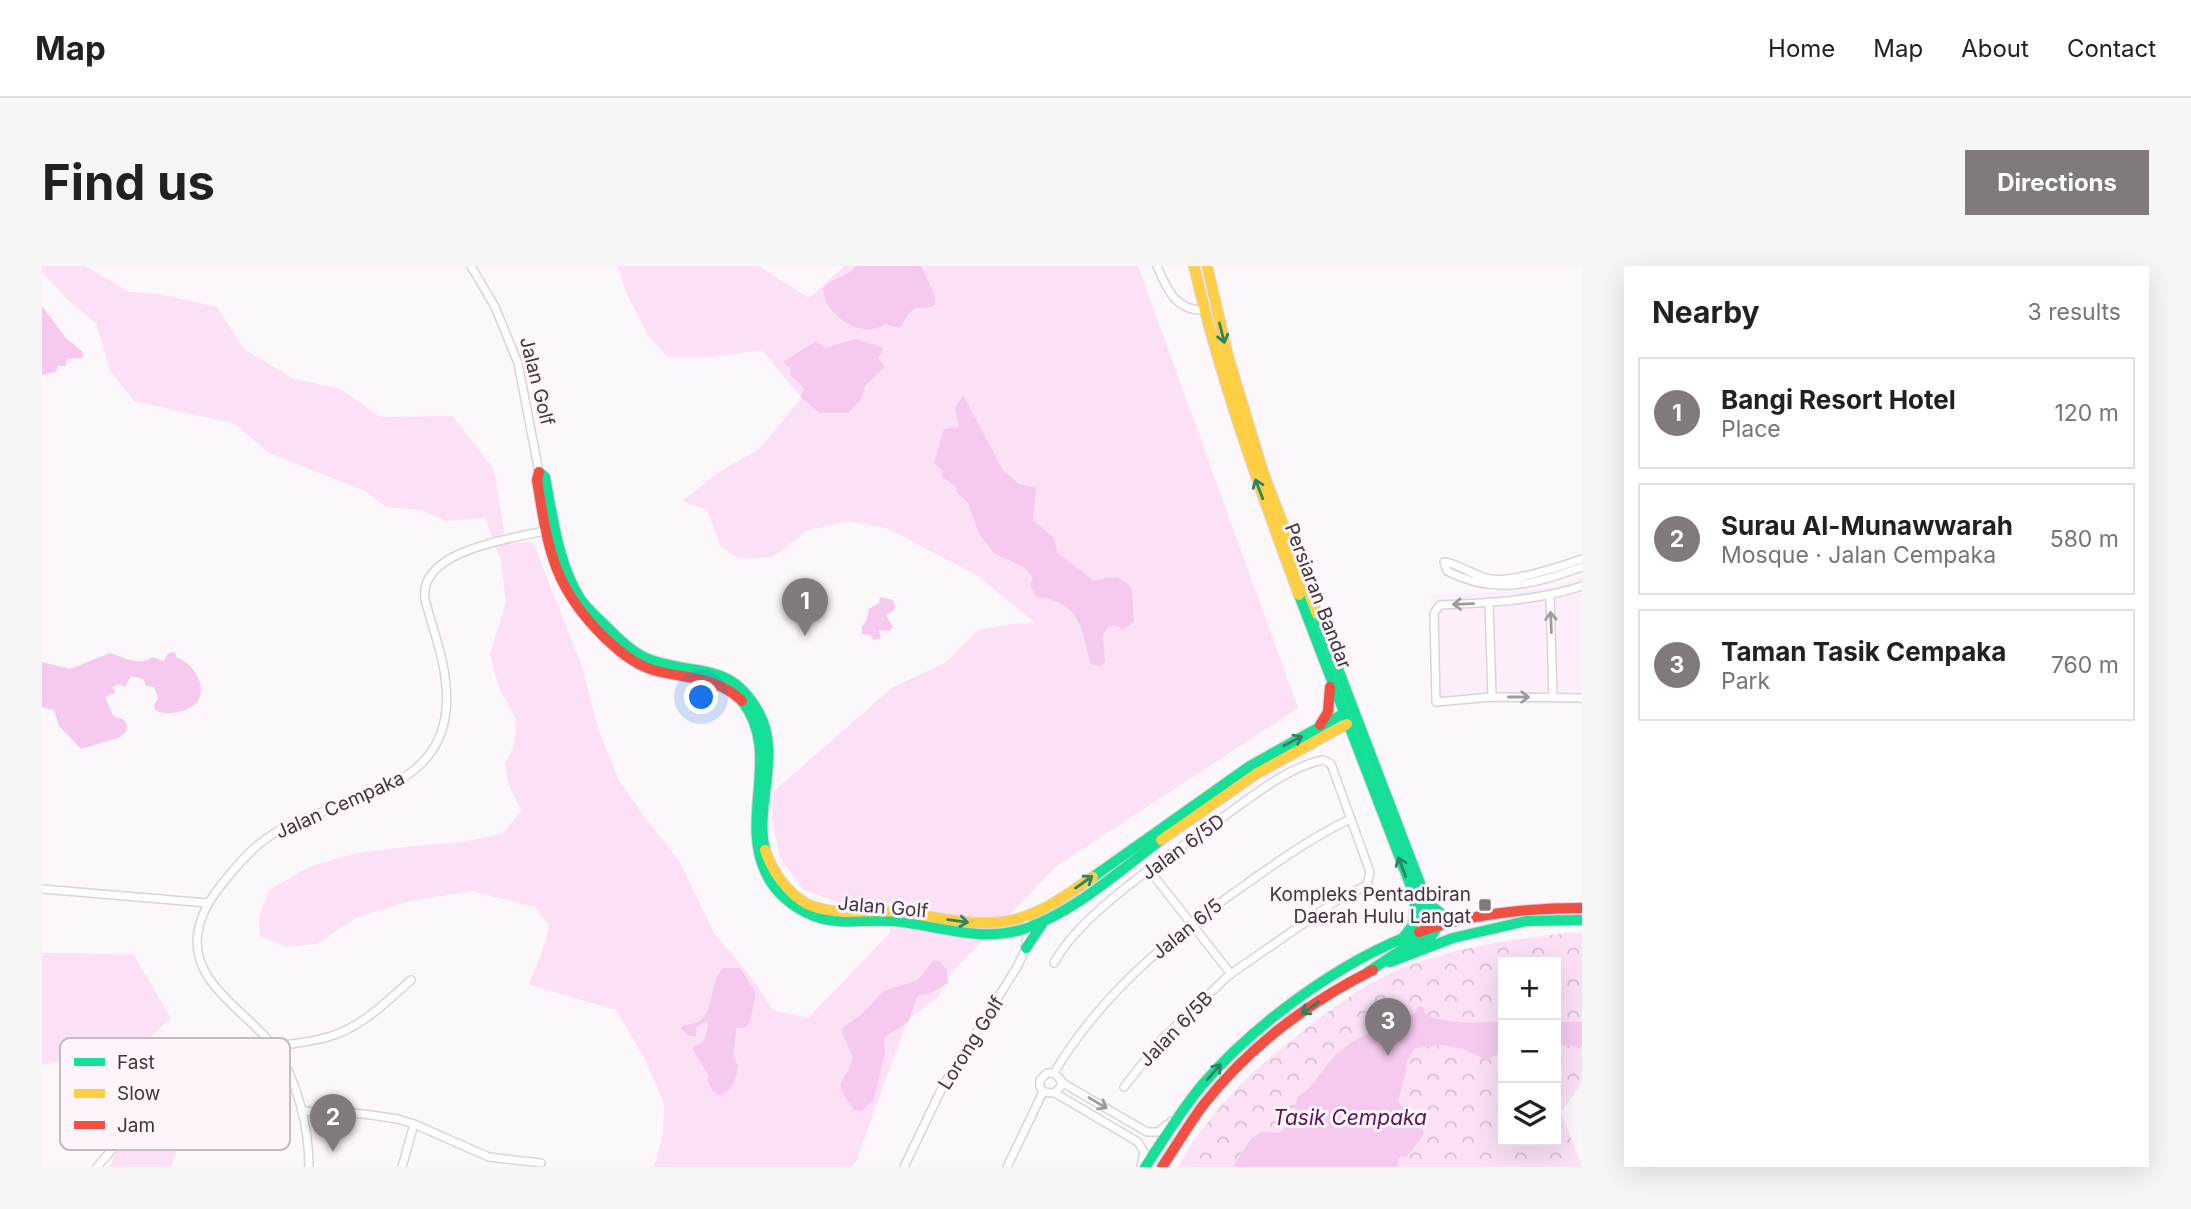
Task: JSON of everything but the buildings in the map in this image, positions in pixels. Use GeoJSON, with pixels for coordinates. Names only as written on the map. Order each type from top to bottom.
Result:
{"type":"FeatureCollection","features":[{"type":"Feature","properties":{"kind":"main road","name":"Persiaran Bandar"},"geometry":{"type":"LineString","coordinates":[[1195,266],[1204,310],[1247,456],[1416,902],[1433,931]]}},
{"type":"Feature","properties":{"kind":"main road","name":"Persiaran Bandar"},"geometry":{"type":"LineString","coordinates":[[1207,266],[1229,360],[1263,472],[1384,787],[1423,893],[1433,931]]}},
{"type":"Feature","properties":{"kind":"main road","name":"Jalan Golf"},"geometry":{"type":"LineString","coordinates":[[539,472],[537,480],[569,587],[585,619],[632,661],[660,672],[708,679],[727,688],[745,705],[756,725],[761,751],[755,825],[761,866],[768,879],[790,902],[811,914],[834,921],[890,921],[980,934],[1028,928],[1076,901],[1278,748],[1347,719]]}},
{"type":"Feature","properties":{"kind":"main road","name":"Jalan Golf"},"geometry":{"type":"LineString","coordinates":[[569,587],[636,653],[658,663],[700,667],[715,672],[735,684],[752,700],[766,730],[770,749],[763,842],[770,864],[798,898],[822,909],[838,912],[895,911],[956,922],[985,924],[1026,917],[1061,898],[1240,778]]}},
{"type":"Feature","properties":{"kind":"main road"},"geometry":{"type":"LineString","coordinates":[[1331,648],[1347,719],[1384,787]]}},
{"type":"Feature","properties":{"kind":"main road"},"geometry":{"type":"LineString","coordinates":[[1330,679],[1331,699],[1319,733],[1341,738],[1360,758]]}},
{"type":"Feature","properties":{"kind":"main road"},"geometry":{"type":"LineString","coordinates":[[1423,893],[1442,915],[1448,918],[1472,918]]}},
{"type":"Feature","properties":{"kind":"main road"},"geometry":{"type":"LineString","coordinates":[[1399,940],[1413,925],[1416,902]]}},
{"type":"Feature","properties":{"kind":"main road"},"geometry":{"type":"LineString","coordinates":[[1554,907],[1559,914],[1582,915]]}},
{"type":"Feature","properties":{"kind":"main road"},"geometry":{"type":"LineString","coordinates":[[1143,1167],[1193,1097],[1226,1059],[1342,967],[1399,940],[1486,914],[1554,907],[1582,908]]}},
{"type":"Feature","properties":{"kind":"main road"},"geometry":{"type":"LineString","coordinates":[[1009,932],[1021,942],[1025,950],[1045,920]]}},
{"type":"Feature","properties":{"kind":"main road"},"geometry":{"type":"LineString","coordinates":[[1162,1167],[1204,1105],[1248,1056],[1336,989],[1433,931],[1481,924],[1582,920]]}},
{"type":"Feature","properties":{"kind":"main road"},"geometry":{"type":"LineString","coordinates":[[1367,972],[1453,938],[1526,921]]}},
{"type":"Feature","properties":{"kind":"street","name":"Jalan Golf"},"geometry":{"type":"LineString","coordinates":[[471,266],[495,307],[518,363],[539,472]]}},
{"type":"Feature","properties":{"kind":"street"},"geometry":{"type":"LineString","coordinates":[[1157,266],[1168,292],[1177,303],[1189,309],[1204,310]]}},
{"type":"Feature","properties":{"kind":"street","name":"Jalan Cempaka"},"geometry":{"type":"LineString","coordinates":[[266,1038],[211,982],[201,966],[197,935],[208,903],[248,855],[277,832],[398,783],[419,768],[440,736],[447,701],[442,664],[425,599],[427,579],[442,565],[468,549],[486,542],[551,529]]}},
{"type":"Feature","properties":{"kind":"street"},"geometry":{"type":"LineString","coordinates":[[1552,574],[1582,559]]}},
{"type":"Feature","properties":{"kind":"street"},"geometry":{"type":"LineString","coordinates":[[1543,576],[1491,580],[1444,562],[1447,571],[1486,586],[1516,584],[1582,567]]}},
{"type":"Feature","properties":{"kind":"street"},"geometry":{"type":"LineString","coordinates":[[1552,574],[1553,697]]}},
{"type":"Feature","properties":{"kind":"street"},"geometry":{"type":"LineString","coordinates":[[1543,576],[1551,595]]}},
{"type":"Feature","properties":{"kind":"street"},"geometry":{"type":"LineString","coordinates":[[1582,586],[1551,595],[1489,603],[1440,605],[1434,612],[1436,702],[1492,697],[1582,698]]}},
{"type":"Feature","properties":{"kind":"street"},"geometry":{"type":"LineString","coordinates":[[1489,603],[1492,697]]}},
{"type":"Feature","properties":{"kind":"street","name":"Jalan 6/5D"},"geometry":{"type":"LineString","coordinates":[[1055,963],[1062,950],[1082,927],[1149,870],[1269,785],[1312,762],[1323,760],[1331,764],[1350,819]]}},
{"type":"Feature","properties":{"kind":"street","name":"Jalan 6/5B"},"geometry":{"type":"LineString","coordinates":[[1124,1087],[1162,1039],[1231,974],[1336,901],[1361,890],[1370,879],[1370,872],[1350,819]]}},
{"type":"Feature","properties":{"kind":"street","name":"Jalan 6/5"},"geometry":{"type":"LineString","coordinates":[[1054,1073],[1072,1045],[1119,987],[1190,923],[1300,845],[1350,819]]}},
{"type":"Feature","properties":{"kind":"street"},"geometry":{"type":"LineString","coordinates":[[1149,870],[1231,974]]}},
{"type":"Feature","properties":{"kind":"street"},"geometry":{"type":"LineString","coordinates":[[42,890],[208,903]]}},
{"type":"Feature","properties":{"kind":"street","name":"Lorong Golf"},"geometry":{"type":"LineString","coordinates":[[904,1167],[943,1086],[1008,983],[1025,950],[1028,928],[1026,917]]}},
{"type":"Feature","properties":{"kind":"street"},"geometry":{"type":"LineString","coordinates":[[290,1044],[314,1041],[344,1032],[359,1024],[411,980]]}},
{"type":"Feature","properties":{"kind":"street"},"geometry":{"type":"LineString","coordinates":[[1143,1167],[1144,1152],[1138,1142],[1055,1093],[1044,1092],[1040,1087],[1040,1080],[1047,1073],[1054,1073],[1061,1082],[1153,1133],[1163,1129],[1193,1097]]}},
{"type":"Feature","properties":{"kind":"street","name":"Jalan Cempaka"},"geometry":{"type":"LineString","coordinates":[[290,1081],[302,1111],[309,1149],[309,1167]]}},
{"type":"Feature","properties":{"kind":"street"},"geometry":{"type":"LineString","coordinates":[[1055,1093],[1061,1082]]}},
{"type":"Feature","properties":{"kind":"street"},"geometry":{"type":"LineString","coordinates":[[1007,1167],[1044,1092]]}},
{"type":"Feature","properties":{"kind":"street"},"geometry":{"type":"LineString","coordinates":[[302,1111],[364,1114],[414,1124],[489,1157],[541,1163]]}},
{"type":"Feature","properties":{"kind":"street"},"geometry":{"type":"LineString","coordinates":[[402,1167],[414,1124]]}},
{"type":"Feature","properties":{"kind":"street"},"geometry":{"type":"LineString","coordinates":[[97,1167],[111,1150]]}},
{"type":"Feature","properties":{"kind":"street"},"geometry":{"type":"LineString","coordinates":[[487,1167],[489,1157]]}},
{"type":"Feature","properties":{"kind":"shaded area"},"geometry":{"type":"Polygon","coordinates":[[[1582,577],[1582,704],[1486,702],[1433,708],[1431,595],[1516,591],[1554,586],[1582,577]]]}},
{"type":"Feature","properties":{"kind":"green space"},"geometry":{"type":"Polygon","coordinates":[[[42,266],[85,266],[129,292],[159,294],[217,307],[244,349],[294,379],[341,389],[380,417],[452,416],[494,469],[506,544],[533,542],[583,669],[598,729],[619,780],[680,862],[714,933],[754,981],[773,1010],[808,1018],[890,933],[892,903],[842,904],[804,890],[780,858],[772,819],[774,791],[893,687],[945,663],[978,630],[1035,623],[978,576],[887,528],[847,521],[809,530],[772,557],[740,559],[721,547],[707,510],[682,501],[715,475],[760,448],[802,398],[762,350],[713,357],[668,357],[649,337],[627,294],[617,266],[759,266],[809,298],[845,266],[1138,266],[1298,708],[1057,866],[949,975],[939,996],[907,1021],[854,1167],[654,1167],[663,1134],[664,1103],[643,1056],[616,1010],[529,985],[545,944],[549,925],[535,907],[472,891],[406,902],[356,918],[317,944],[287,947],[260,936],[259,918],[269,890],[309,867],[352,854],[464,842],[504,833],[521,810],[508,783],[505,763],[514,746],[516,719],[499,688],[490,654],[506,602],[501,561],[485,518],[446,521],[421,510],[386,507],[365,491],[269,453],[235,424],[134,401],[110,371],[96,323],[70,302],[42,272],[42,266]]]}},
{"type":"Feature","properties":{"kind":"green space"},"geometry":{"type":"Polygon","coordinates":[[[1582,933],[1582,1082],[1561,1112],[1582,1167],[1178,1167],[1206,1125],[1237,1089],[1291,1040],[1336,1006],[1361,989],[1401,969],[1434,957],[1490,944],[1582,933]]]}},
{"type":"Feature","properties":{"kind":"green space"},"geometry":{"type":"Polygon","coordinates":[[[42,953],[133,954],[171,1018],[149,1038],[60,1038],[60,1061],[42,1065],[42,953]]]}},
{"type":"Feature","properties":{"kind":"green space"},"geometry":{"type":"Polygon","coordinates":[[[118,1150],[177,1150],[171,1167],[109,1167],[118,1150]]]}},
{"type":"Feature","properties":{"kind":"water"},"geometry":{"type":"Polygon","coordinates":[[[856,266],[921,266],[935,296],[935,305],[913,309],[900,328],[885,324],[870,329],[853,326],[832,311],[825,301],[823,288],[856,266]]]}},
{"type":"Feature","properties":{"kind":"water"},"geometry":{"type":"Polygon","coordinates":[[[42,306],[66,338],[83,352],[83,358],[67,359],[66,366],[58,366],[56,372],[42,375],[42,306]]]}},
{"type":"Feature","properties":{"kind":"water"},"geometry":{"type":"Polygon","coordinates":[[[855,339],[884,348],[878,358],[885,367],[865,386],[862,398],[848,413],[820,413],[800,397],[805,389],[790,375],[791,368],[783,362],[816,341],[825,348],[855,339]]]}},
{"type":"Feature","properties":{"kind":"water"},"geometry":{"type":"Polygon","coordinates":[[[963,395],[1003,470],[1019,484],[1036,488],[1033,520],[1054,538],[1057,552],[1093,580],[1118,577],[1132,588],[1134,622],[1124,629],[1113,625],[1107,627],[1103,636],[1105,662],[1100,667],[1090,663],[1081,627],[1070,610],[1061,604],[1036,597],[1030,585],[1033,578],[1024,567],[994,553],[979,534],[968,503],[956,491],[957,488],[941,476],[943,471],[934,463],[944,429],[959,427],[955,408],[963,395]]]}},
{"type":"Feature","properties":{"kind":"water"},"geometry":{"type":"Polygon","coordinates":[[[880,597],[893,600],[894,610],[886,615],[893,627],[890,631],[879,630],[881,638],[874,640],[870,635],[862,634],[862,627],[869,609],[879,603],[880,597]]]}},
{"type":"Feature","properties":{"kind":"water"},"geometry":{"type":"Polygon","coordinates":[[[172,652],[193,669],[201,686],[197,703],[189,709],[169,713],[155,710],[154,705],[158,698],[154,687],[146,686],[143,679],[131,676],[125,687],[119,684],[113,687],[115,693],[105,697],[114,717],[123,719],[127,725],[126,732],[118,738],[81,749],[59,726],[54,710],[42,707],[42,662],[70,669],[110,653],[137,661],[152,657],[164,661],[167,654],[172,652]]]}},
{"type":"Feature","properties":{"kind":"water"},"geometry":{"type":"Polygon","coordinates":[[[934,960],[939,961],[947,970],[948,983],[931,993],[917,996],[909,1021],[884,1038],[885,1053],[874,1099],[862,1111],[854,1110],[841,1086],[853,1057],[842,1028],[862,1014],[884,991],[918,980],[934,960]]]}},
{"type":"Feature","properties":{"kind":"water"},"geometry":{"type":"Polygon","coordinates":[[[723,968],[740,968],[756,993],[750,1021],[745,1028],[736,1028],[734,1052],[738,1065],[735,1079],[731,1087],[720,1096],[713,1092],[707,1080],[709,1077],[692,1047],[703,1042],[708,1021],[697,1026],[696,1036],[687,1034],[681,1027],[702,1019],[723,968]]]}},
{"type":"Feature","properties":{"kind":"water","name":"Tasik Cempaka"},"geometry":{"type":"Polygon","coordinates":[[[1418,1006],[1423,1007],[1426,1015],[1454,1022],[1498,1021],[1498,1054],[1487,1060],[1463,1049],[1441,1045],[1415,1048],[1407,1061],[1398,1101],[1404,1117],[1415,1127],[1422,1127],[1424,1134],[1406,1158],[1401,1156],[1398,1159],[1398,1167],[1233,1167],[1250,1140],[1261,1132],[1279,1133],[1287,1125],[1294,1113],[1297,1097],[1341,1050],[1371,1032],[1415,1013],[1418,1006]]]}},
{"type":"Feature","properties":{"kind":"water"},"geometry":{"type":"Polygon","coordinates":[[[1561,1022],[1582,1022],[1582,1047],[1561,1045],[1561,1022]]]}},
{"type":"Feature","properties":{"kind":"traffic: fast"},"geometry":{"type":"LineString","coordinates":[[539,472],[545,477],[557,540],[567,571],[573,586],[588,608],[620,640],[648,659],[726,678],[737,685],[759,713],[768,746],[763,816],[765,850]]}},
{"type":"Feature","properties":{"kind":"traffic: fast"},"geometry":{"type":"LineString","coordinates":[[1299,595],[1428,931]]}},
{"type":"Feature","properties":{"kind":"traffic: fast"},"geometry":{"type":"LineString","coordinates":[[1317,614],[1437,928],[1430,938],[1403,949],[1368,972]]}},
{"type":"Feature","properties":{"kind":"traffic: fast"},"geometry":{"type":"LineString","coordinates":[[742,701],[753,721],[759,741],[756,828],[758,850],[765,871],[785,898],[814,916],[844,921],[893,921],[975,934],[1008,933],[1043,922],[1079,902],[1161,840]]}},
{"type":"Feature","properties":{"kind":"traffic: fast"},"geometry":{"type":"LineString","coordinates":[[1093,877],[1250,766],[1343,714]]}},
{"type":"Feature","properties":{"kind":"traffic: fast"},"geometry":{"type":"LineString","coordinates":[[1403,938],[1413,925],[1415,904]]}},
{"type":"Feature","properties":{"kind":"traffic: fast"},"geometry":{"type":"LineString","coordinates":[[1431,905],[1445,917],[1460,918]]}},
{"type":"Feature","properties":{"kind":"traffic: fast"},"geometry":{"type":"LineString","coordinates":[[1390,962],[1453,938],[1526,921],[1582,920]]}},
{"type":"Feature","properties":{"kind":"traffic: fast"},"geometry":{"type":"LineString","coordinates":[[1026,948],[1042,924]]}},
{"type":"Feature","properties":{"kind":"traffic: fast"},"geometry":{"type":"LineString","coordinates":[[1145,1167],[1203,1084],[1249,1038],[1302,995],[1331,976],[1360,959],[1419,932]]}},
{"type":"Feature","properties":{"kind":"traffic: slow"},"geometry":{"type":"LineString","coordinates":[[1194,266],[1228,391],[1299,595]]}},
{"type":"Feature","properties":{"kind":"traffic: slow"},"geometry":{"type":"LineString","coordinates":[[1207,266],[1229,360],[1263,472],[1317,614]]}},
{"type":"Feature","properties":{"kind":"traffic: slow"},"geometry":{"type":"LineString","coordinates":[[1161,840],[1256,774],[1347,724]]}},
{"type":"Feature","properties":{"kind":"traffic: slow"},"geometry":{"type":"LineString","coordinates":[[765,850],[787,888],[807,904],[817,908],[897,912],[969,922],[998,922],[1024,917],[1055,902],[1093,877]]}},
{"type":"Feature","properties":{"kind":"traffic: jam"},"geometry":{"type":"LineString","coordinates":[[539,472],[537,480],[541,505],[556,566],[574,602],[588,619],[616,648],[639,664],[653,670],[711,683],[742,701]]}},
{"type":"Feature","properties":{"kind":"traffic: jam"},"geometry":{"type":"LineString","coordinates":[[1320,725],[1328,712],[1330,687]]}},
{"type":"Feature","properties":{"kind":"traffic: jam"},"geometry":{"type":"LineString","coordinates":[[1419,932],[1499,913],[1582,908]]}},
{"type":"Feature","properties":{"kind":"traffic: jam"},"geometry":{"type":"LineString","coordinates":[[1162,1167],[1204,1104],[1260,1045],[1303,1011],[1373,970]]}},
{"type":"Feature","properties":{"kind":"place","name":"Bangi Resort Hotel"},"geometry":{"type":"Point","coordinates":[805,636]}},
{"type":"Feature","properties":{"kind":"place","name":"Kompleks Pentadbiran Daerah Hulu Langat"},"geometry":{"type":"Point","coordinates":[1485,905]}},
{"type":"Feature","properties":{"kind":"place","name":"Taman Tasik Cempaka"},"geometry":{"type":"Point","coordinates":[1388,1056]}},
{"type":"Feature","properties":{"kind":"place","name":"Surau Al-Munawwarah"},"geometry":{"type":"Point","coordinates":[333,1152]}}]}
